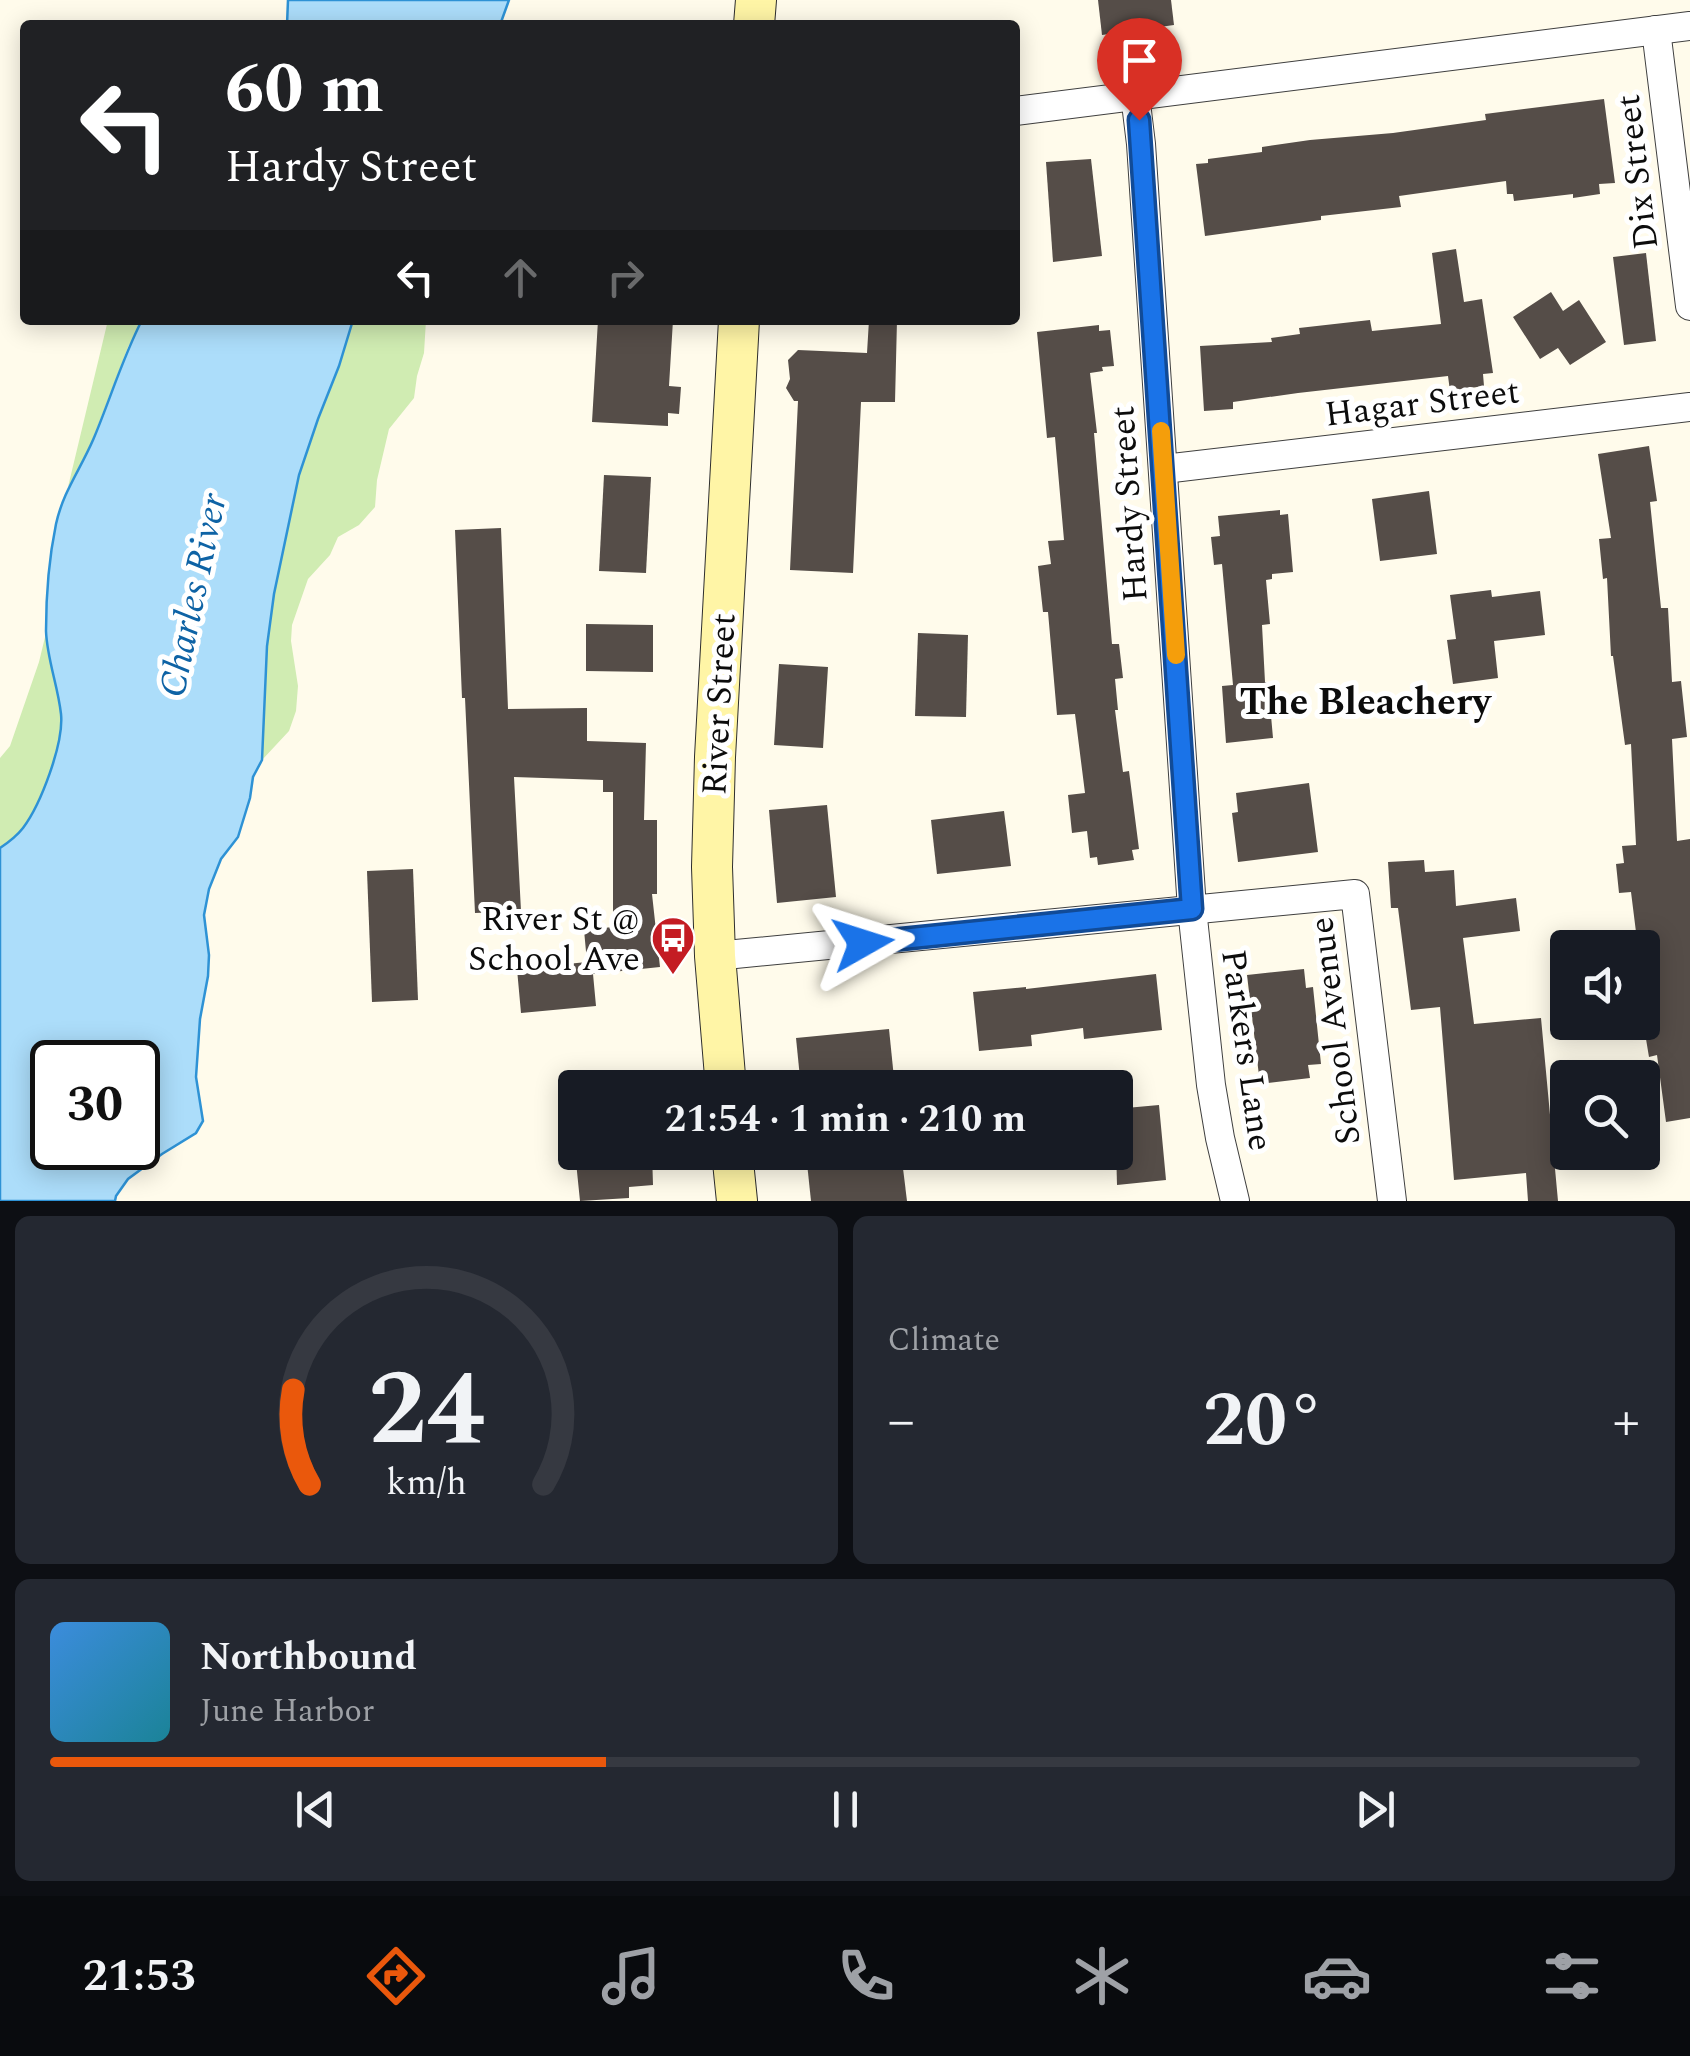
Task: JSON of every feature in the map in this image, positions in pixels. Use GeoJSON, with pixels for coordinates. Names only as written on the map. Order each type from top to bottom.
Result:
{"type":"FeatureCollection","features":[{"type":"Feature","properties":{"kind":"main road","name":"River Street"},"geometry":{"type":"LineString","coordinates":[[725,1070],[712,868],[713,802],[739,325]]}},
{"type":"Feature","properties":{"kind":"main road"},"geometry":{"type":"LineString","coordinates":[[734,1170],[737,1201]]}},
{"type":"Feature","properties":{"kind":"street"},"geometry":{"type":"LineString","coordinates":[[1020,109],[1690,26]]}},
{"type":"Feature","properties":{"kind":"street","name":"Dix Street"},"geometry":{"type":"LineString","coordinates":[[1656,30],[1690,306]]}},
{"type":"Feature","properties":{"kind":"street","name":"Hardy Street"},"geometry":{"type":"LineString","coordinates":[[1135,95],[1192,909]]}},
{"type":"Feature","properties":{"kind":"street","name":"Hagar Street"},"geometry":{"type":"LineString","coordinates":[[1164,469],[1690,407]]}},
{"type":"Feature","properties":{"kind":"street","name":"School Avenue"},"geometry":{"type":"LineString","coordinates":[[716,956],[1354,894],[1392,1201]]}},
{"type":"Feature","properties":{"kind":"street","name":"Parkers Lane"},"geometry":{"type":"LineString","coordinates":[[1192,909],[1211,1085],[1235,1201]]}},
{"type":"Feature","properties":{"kind":"green space"},"geometry":{"type":"Polygon","coordinates":[[[107,325],[139,325],[90,446],[68,487],[107,325]]]}},
{"type":"Feature","properties":{"kind":"green space"},"geometry":{"type":"Polygon","coordinates":[[[351,325],[426,325],[414,398],[389,429],[375,507],[359,525],[338,537],[330,555],[308,579],[292,625],[298,686],[296,711],[289,731],[262,760],[267,646],[274,594],[299,475],[351,325]]]}},
{"type":"Feature","properties":{"kind":"green space"},"geometry":{"type":"Polygon","coordinates":[[[46,633],[61,714],[58,748],[29,818],[0,848],[0,758],[10,746],[46,633]]]}},
{"type":"Feature","properties":{"kind":"water"},"geometry":{"type":"Polygon","coordinates":[[[288,0],[509,0],[502,20],[287,20],[288,0]]]}},
{"type":"Feature","properties":{"kind":"water","name":"Charles River"},"geometry":{"type":"Polygon","coordinates":[[[140,325],[351,325],[299,475],[274,594],[267,646],[262,760],[253,777],[238,837],[221,859],[204,915],[208,976],[196,1077],[203,1121],[196,1133],[160,1155],[160,1040],[30,1040],[30,1170],[140,1170],[128,1179],[115,1201],[0,1201],[0,848],[18,834],[44,789],[61,726],[46,631],[51,550],[63,502],[140,325]]]}},
{"type":"Feature","properties":{"kind":"building"},"geometry":{"type":"Polygon","coordinates":[[[1098,0],[1171,0],[1174,25],[1102,35],[1098,0]]]}},
{"type":"Feature","properties":{"kind":"building"},"geometry":{"type":"Polygon","coordinates":[[[1604,99],[1615,183],[1599,184],[1600,194],[1514,201],[1513,194],[1507,194],[1506,181],[1399,196],[1401,207],[1205,236],[1196,164],[1208,163],[1208,159],[1262,152],[1262,147],[1486,120],[1485,114],[1604,99]]]}},
{"type":"Feature","properties":{"kind":"building"},"geometry":{"type":"Polygon","coordinates":[[[1091,159],[1102,256],[1053,262],[1046,162],[1091,159]]]}},
{"type":"Feature","properties":{"kind":"building"},"geometry":{"type":"Polygon","coordinates":[[[1456,249],[1464,302],[1482,299],[1493,373],[1483,374],[1484,386],[1450,391],[1448,376],[1233,402],[1233,409],[1204,411],[1200,346],[1272,342],[1271,338],[1300,334],[1299,328],[1370,320],[1372,331],[1441,324],[1432,253],[1456,249]]]}},
{"type":"Feature","properties":{"kind":"building"},"geometry":{"type":"Polygon","coordinates":[[[1646,253],[1656,341],[1624,345],[1613,257],[1646,253]]]}},
{"type":"Feature","properties":{"kind":"building"},"geometry":{"type":"Polygon","coordinates":[[[1551,292],[1563,311],[1579,300],[1606,342],[1570,365],[1558,348],[1540,359],[1513,317],[1551,292]]]}},
{"type":"Feature","properties":{"kind":"building"},"geometry":{"type":"Polygon","coordinates":[[[598,325],[673,325],[669,386],[681,387],[679,414],[668,413],[668,426],[592,422],[598,325]]]}},
{"type":"Feature","properties":{"kind":"building"},"geometry":{"type":"Polygon","coordinates":[[[869,325],[897,325],[895,402],[861,402],[853,573],[790,570],[798,401],[786,388],[790,379],[788,360],[798,350],[867,353],[869,325]]]}},
{"type":"Feature","properties":{"kind":"building"},"geometry":{"type":"Polygon","coordinates":[[[1099,325],[1099,331],[1110,330],[1114,366],[1090,373],[1112,644],[1119,644],[1123,678],[1115,679],[1115,710],[1123,772],[1129,771],[1139,849],[1132,850],[1134,860],[1098,865],[1097,857],[1090,858],[1087,831],[1072,833],[1068,795],[1085,793],[1075,714],[1057,715],[1048,612],[1043,612],[1038,566],[1051,564],[1048,541],[1064,540],[1055,437],[1047,438],[1037,332],[1099,325]]]}},
{"type":"Feature","properties":{"kind":"building"},"geometry":{"type":"Polygon","coordinates":[[[1649,446],[1657,501],[1650,502],[1661,608],[1668,608],[1672,682],[1681,681],[1687,737],[1672,739],[1677,841],[1690,839],[1690,1118],[1666,1122],[1660,1060],[1657,1055],[1649,1057],[1646,1040],[1660,1040],[1660,930],[1636,930],[1631,892],[1619,893],[1616,864],[1624,863],[1622,846],[1636,845],[1631,744],[1625,745],[1611,656],[1607,578],[1603,579],[1599,539],[1611,538],[1598,454],[1649,446]]]}},
{"type":"Feature","properties":{"kind":"building"},"geometry":{"type":"Polygon","coordinates":[[[604,475],[651,477],[646,573],[599,571],[604,475]]]}},
{"type":"Feature","properties":{"kind":"building"},"geometry":{"type":"Polygon","coordinates":[[[1429,491],[1437,554],[1380,561],[1372,499],[1429,491]]]}},
{"type":"Feature","properties":{"kind":"building"},"geometry":{"type":"Polygon","coordinates":[[[1280,510],[1280,515],[1288,514],[1293,572],[1272,574],[1272,579],[1266,580],[1270,624],[1262,625],[1273,738],[1226,743],[1222,686],[1233,685],[1222,564],[1214,565],[1211,537],[1220,536],[1218,516],[1280,510]]]}},
{"type":"Feature","properties":{"kind":"building"},"geometry":{"type":"Polygon","coordinates":[[[501,528],[508,709],[587,708],[587,741],[646,743],[644,820],[657,820],[657,894],[652,894],[660,967],[593,974],[596,1006],[521,1013],[517,969],[587,962],[584,930],[613,927],[613,792],[603,792],[603,780],[514,777],[521,911],[475,913],[455,530],[501,528]]]}},
{"type":"Feature","properties":{"kind":"building"},"geometry":{"type":"Polygon","coordinates":[[[1491,590],[1492,597],[1540,591],[1545,635],[1494,641],[1498,678],[1453,684],[1447,640],[1456,639],[1450,595],[1491,590]]]}},
{"type":"Feature","properties":{"kind":"building"},"geometry":{"type":"Polygon","coordinates":[[[586,624],[653,625],[653,672],[586,671],[586,624]]]}},
{"type":"Feature","properties":{"kind":"building"},"geometry":{"type":"Polygon","coordinates":[[[918,633],[968,635],[966,717],[915,716],[918,633]]]}},
{"type":"Feature","properties":{"kind":"building"},"geometry":{"type":"Polygon","coordinates":[[[779,664],[828,667],[823,748],[774,745],[779,664]]]}},
{"type":"Feature","properties":{"kind":"building"},"geometry":{"type":"Polygon","coordinates":[[[1309,783],[1318,852],[1238,862],[1232,813],[1238,812],[1236,793],[1309,783]]]}},
{"type":"Feature","properties":{"kind":"building"},"geometry":{"type":"Polygon","coordinates":[[[827,805],[836,897],[777,903],[769,810],[827,805]]]}},
{"type":"Feature","properties":{"kind":"building"},"geometry":{"type":"Polygon","coordinates":[[[1004,811],[1011,866],[937,874],[931,820],[1004,811]]]}},
{"type":"Feature","properties":{"kind":"building"},"geometry":{"type":"Polygon","coordinates":[[[1424,860],[1425,872],[1454,870],[1456,906],[1516,898],[1520,931],[1463,938],[1474,1024],[1541,1018],[1550,1115],[1550,1170],[1555,1170],[1558,1201],[1528,1201],[1526,1173],[1454,1180],[1440,1007],[1411,1010],[1398,908],[1391,908],[1388,862],[1424,860]]]}},
{"type":"Feature","properties":{"kind":"building"},"geometry":{"type":"Polygon","coordinates":[[[413,869],[418,1000],[372,1002],[367,871],[413,869]]]}},
{"type":"Feature","properties":{"kind":"building"},"geometry":{"type":"Polygon","coordinates":[[[1304,969],[1306,988],[1313,987],[1321,1064],[1308,1065],[1310,1078],[1260,1084],[1247,975],[1304,969]]]}},
{"type":"Feature","properties":{"kind":"building"},"geometry":{"type":"Polygon","coordinates":[[[1156,974],[1162,1030],[1084,1039],[1083,1028],[1031,1035],[1032,1046],[979,1051],[973,992],[1156,974]]]}},
{"type":"Feature","properties":{"kind":"building"},"geometry":{"type":"Polygon","coordinates":[[[889,1029],[893,1070],[799,1070],[796,1038],[889,1029]]]}},
{"type":"Feature","properties":{"kind":"building"},"geometry":{"type":"Polygon","coordinates":[[[1159,1105],[1166,1180],[1117,1185],[1117,1170],[1133,1170],[1133,1107],[1159,1105]]]}},
{"type":"Feature","properties":{"kind":"building"},"geometry":{"type":"Polygon","coordinates":[[[577,1170],[653,1170],[653,1185],[629,1187],[629,1198],[580,1201],[577,1170]]]}},
{"type":"Feature","properties":{"kind":"building"},"geometry":{"type":"Polygon","coordinates":[[[808,1170],[903,1170],[907,1201],[811,1201],[808,1170]]]}},
{"type":"Feature","properties":{"kind":"slow traffic"},"geometry":{"type":"LineString","coordinates":[[1161,431],[1176,655]]}},
{"type":"Feature","properties":{"kind":"place","name":"River St @ School Ave"},"geometry":{"type":"Point","coordinates":[673,976]}},
{"type":"Feature","properties":{"kind":"district","name":"The Bleachery"},"geometry":{"type":"Point","coordinates":[1365,701]}},
{"type":"Feature","properties":{"kind":"route"},"geometry":{"type":"LineString","coordinates":[[863,943],[1192,909],[1139,120]]}}]}
